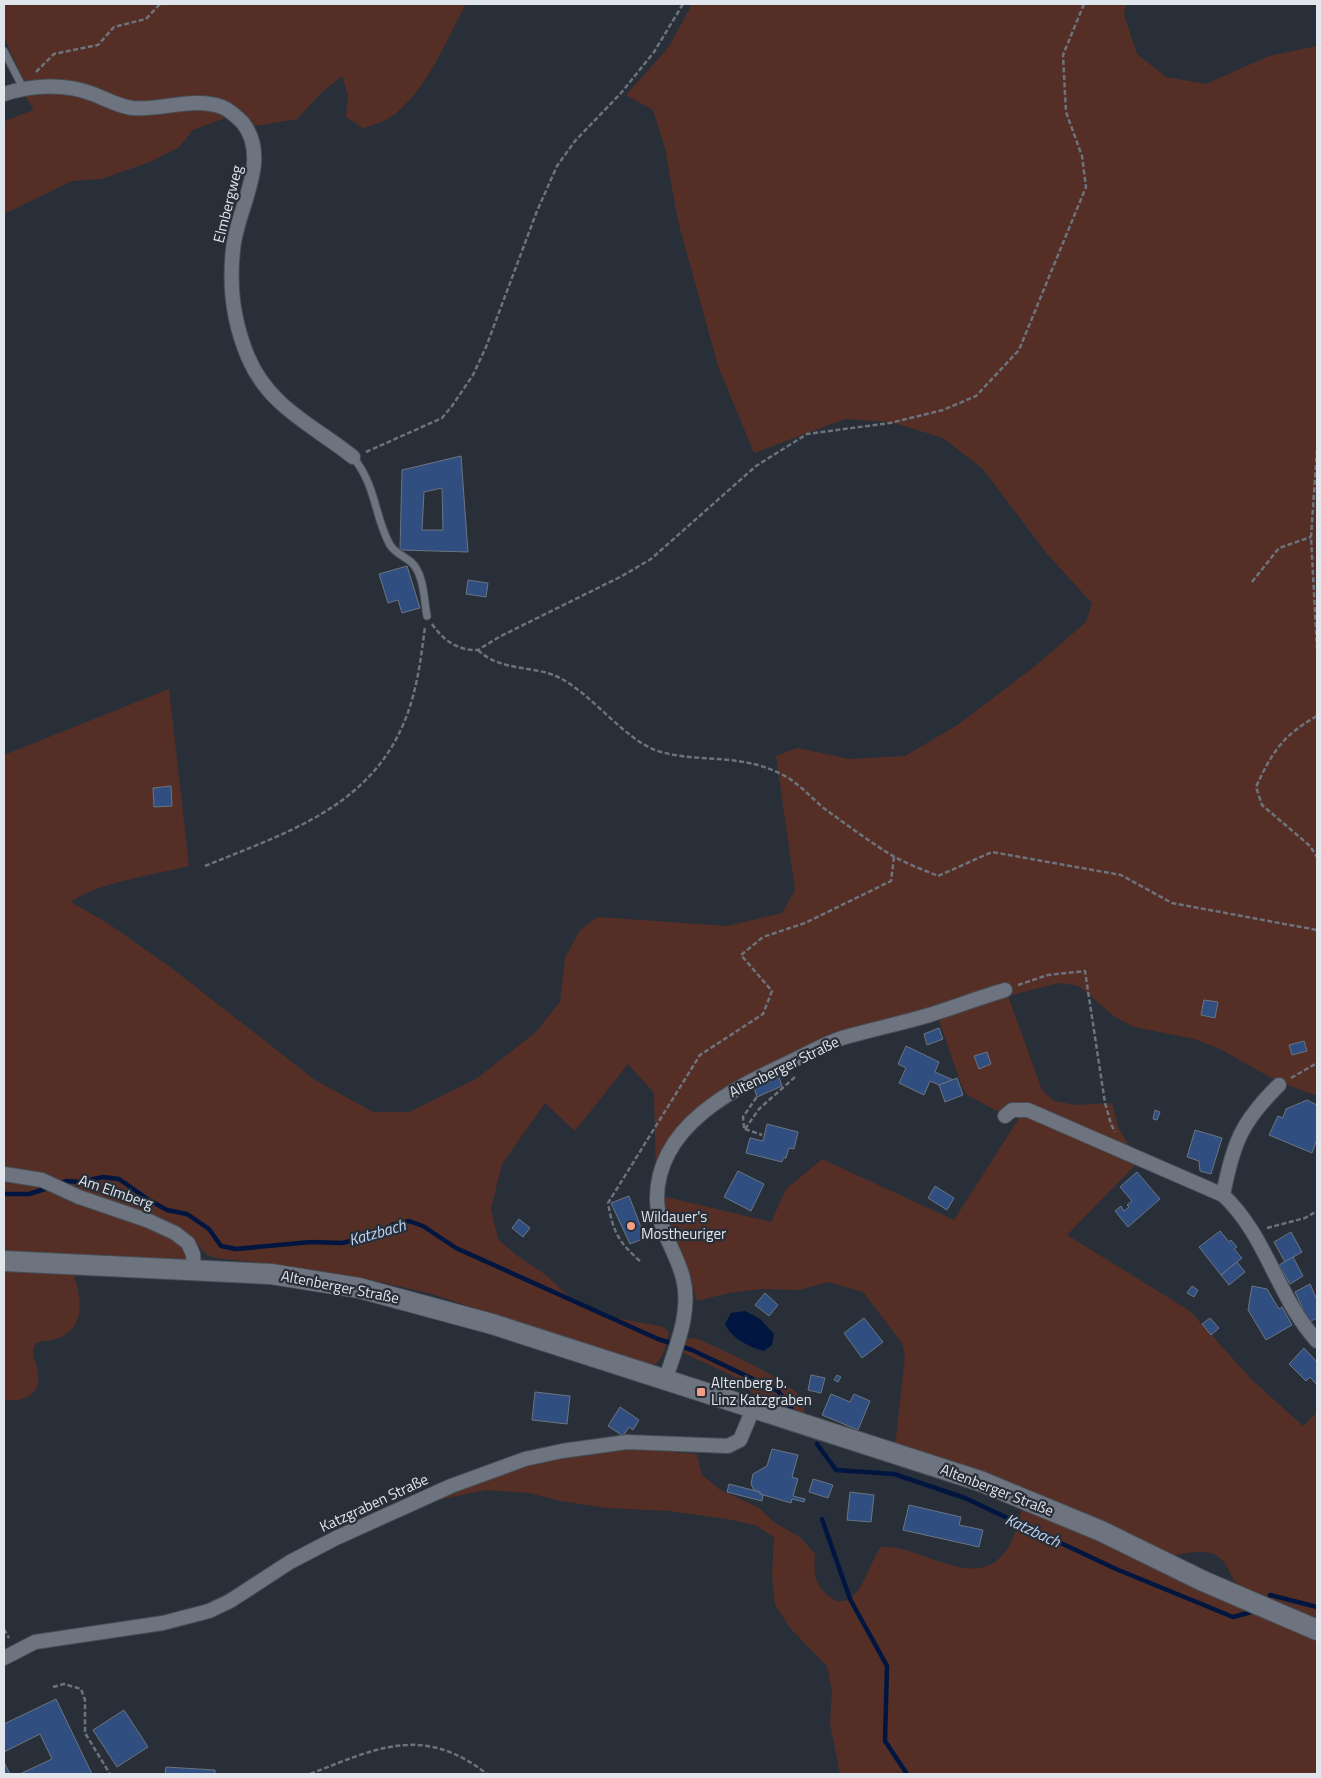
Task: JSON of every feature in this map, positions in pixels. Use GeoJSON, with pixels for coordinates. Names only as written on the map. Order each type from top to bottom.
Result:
{"type":"FeatureCollection","features":[{"type":"Feature","properties":{"kind":"street","name":"Elmbergweg"},"geometry":{"type":"LineString","coordinates":[[4,94],[23,88],[71,89],[91,93],[130,108],[209,104],[223,107],[242,122],[251,134],[255,162],[233,248],[233,300],[239,331],[248,358],[272,397],[353,457]]}},
{"type":"Feature","properties":{"kind":"street","name":"Altenberger Straße"},"geometry":{"type":"LineString","coordinates":[[665,1381],[686,1306],[684,1280],[660,1222],[657,1200],[660,1179],[667,1159],[680,1137],[696,1118],[716,1100],[750,1080],[840,1039],[925,1016],[1004,990]]}},
{"type":"Feature","properties":{"kind":"street"},"geometry":{"type":"LineString","coordinates":[[1223,1195],[1240,1134],[1260,1103],[1279,1085]]}},
{"type":"Feature","properties":{"kind":"street"},"geometry":{"type":"LineString","coordinates":[[1005,1116],[1012,1110],[1028,1110],[1223,1195],[1239,1210],[1253,1230],[1286,1295],[1317,1341]]}},
{"type":"Feature","properties":{"kind":"street","name":"Am Elmberg"},"geometry":{"type":"LineString","coordinates":[[4,1174],[56,1186],[175,1232],[188,1243],[193,1254],[194,1269]]}},
{"type":"Feature","properties":{"kind":"street","name":"Altenberger Straße"},"geometry":{"type":"LineString","coordinates":[[4,1261],[271,1274],[359,1288],[492,1324],[980,1481],[1101,1531],[1203,1581],[1317,1630]]}},
{"type":"Feature","properties":{"kind":"street","name":"Katzgraben Straße"},"geometry":{"type":"LineString","coordinates":[[4,1658],[35,1642],[163,1623],[208,1611],[230,1601],[290,1562],[336,1538],[451,1486],[525,1459],[562,1451],[627,1442],[728,1446],[740,1440],[753,1409]]}},
{"type":"Feature","properties":{"kind":"lane"},"geometry":{"type":"LineString","coordinates":[[4,51],[23,88]]}},
{"type":"Feature","properties":{"kind":"lane"},"geometry":{"type":"LineString","coordinates":[[353,457],[365,472],[391,546],[399,555],[411,562],[418,572],[427,616]]}},
{"type":"Feature","properties":{"kind":"path"},"geometry":{"type":"LineString","coordinates":[[23,88],[54,54],[98,45],[114,27],[146,19],[160,4]]}},
{"type":"Feature","properties":{"kind":"path"},"geometry":{"type":"LineString","coordinates":[[353,457],[442,418],[473,375],[486,348],[537,210],[557,166],[575,141],[621,93],[654,52],[683,4]]}},
{"type":"Feature","properties":{"kind":"path"},"geometry":{"type":"LineString","coordinates":[[427,616],[441,637],[459,647],[468,650],[478,650],[499,637],[622,576],[651,559],[756,466],[807,434],[890,423],[943,410],[976,396],[1019,350],[1086,187],[1082,156],[1066,112],[1063,55],[1084,4]]}},
{"type":"Feature","properties":{"kind":"path"},"geometry":{"type":"LineString","coordinates":[[1317,450],[1311,537],[1317,649]]}},
{"type":"Feature","properties":{"kind":"path"},"geometry":{"type":"LineString","coordinates":[[1252,582],[1279,548],[1311,537]]}},
{"type":"Feature","properties":{"kind":"path"},"geometry":{"type":"LineString","coordinates":[[205,866],[322,815],[358,789],[387,755],[405,720],[419,669],[427,616]]}},
{"type":"Feature","properties":{"kind":"path"},"geometry":{"type":"LineString","coordinates":[[478,650],[488,659],[504,666],[542,671],[561,678],[580,691],[637,739],[655,750],[758,764],[782,774],[807,792],[824,808],[894,857],[938,876],[992,852],[1121,875],[1172,903],[1317,930]]}},
{"type":"Feature","properties":{"kind":"path"},"geometry":{"type":"LineString","coordinates":[[1317,716],[1289,733],[1266,765],[1256,787],[1262,805],[1310,846],[1317,857]]}},
{"type":"Feature","properties":{"kind":"path"},"geometry":{"type":"LineString","coordinates":[[640,1261],[622,1246],[611,1221],[608,1203],[700,1056],[763,1014],[772,991],[741,955],[763,937],[805,923],[891,881],[894,857]]}},
{"type":"Feature","properties":{"kind":"path"},"geometry":{"type":"LineString","coordinates":[[1004,990],[1048,975],[1085,970],[1105,1103],[1110,1124],[1126,1152]]}},
{"type":"Feature","properties":{"kind":"path"},"geometry":{"type":"LineString","coordinates":[[745,1129],[759,1109],[796,1076],[806,1060],[805,1055]]}},
{"type":"Feature","properties":{"kind":"path"},"geometry":{"type":"LineString","coordinates":[[1279,1085],[1317,1063]]}},
{"type":"Feature","properties":{"kind":"path"},"geometry":{"type":"LineString","coordinates":[[745,1129],[743,1117],[756,1098]]}},
{"type":"Feature","properties":{"kind":"path"},"geometry":{"type":"LineString","coordinates":[[745,1129],[762,1135]]}},
{"type":"Feature","properties":{"kind":"path"},"geometry":{"type":"LineString","coordinates":[[1253,1230],[1305,1218],[1317,1211]]}},
{"type":"Feature","properties":{"kind":"path"},"geometry":{"type":"LineString","coordinates":[[53,1687],[64,1684],[81,1689],[85,1700],[85,1733],[110,1774]]}},
{"type":"Feature","properties":{"kind":"path"},"geometry":{"type":"LineString","coordinates":[[310,1774],[394,1745],[413,1743],[449,1751],[487,1774]]}},
{"type":"Feature","properties":{"kind":"shaded area"},"geometry":{"type":"Polygon","coordinates":[[[4,4],[466,4],[424,82],[413,96],[388,119],[363,128],[346,117],[348,95],[342,76],[321,93],[297,119],[255,126],[242,112],[227,103],[136,103],[57,82],[23,80],[4,37],[4,4]]]}},
{"type":"Feature","properties":{"kind":"shaded area"},"geometry":{"type":"Polygon","coordinates":[[[692,4],[1126,4],[1124,15],[1137,54],[1166,77],[1206,84],[1269,56],[1317,46],[1317,1096],[1277,1081],[1218,1048],[1194,1039],[1134,1027],[1115,1017],[1079,986],[1059,983],[1008,996],[1042,1090],[1054,1101],[1076,1105],[1112,1103],[1118,1127],[1131,1149],[1031,1107],[1001,1113],[967,1095],[962,1087],[938,1017],[1007,995],[1003,983],[886,1021],[728,1087],[656,1173],[654,1093],[628,1064],[575,1131],[545,1103],[502,1164],[491,1209],[498,1239],[516,1255],[546,1275],[579,1306],[606,1316],[664,1327],[669,1332],[665,1347],[662,1356],[652,1367],[432,1294],[363,1278],[274,1264],[215,1258],[206,1254],[187,1233],[166,1223],[4,1169],[4,755],[169,689],[189,866],[111,884],[82,895],[71,902],[109,924],[169,966],[315,1080],[373,1112],[409,1112],[476,1079],[536,1032],[560,1002],[565,958],[580,930],[598,917],[727,926],[782,913],[795,890],[776,756],[797,748],[849,759],[905,756],[959,724],[1035,666],[1086,622],[1092,603],[1047,554],[983,469],[943,438],[891,422],[845,419],[754,453],[718,366],[678,221],[665,148],[653,110],[626,95],[668,48],[692,4]]]}},
{"type":"Feature","properties":{"kind":"shaded area"},"geometry":{"type":"Polygon","coordinates":[[[68,93],[116,107],[215,110],[228,117],[193,130],[179,147],[150,162],[101,179],[72,181],[4,214],[4,121],[34,110],[25,95],[68,93]]]}},
{"type":"Feature","properties":{"kind":"shaded area"},"geometry":{"type":"Polygon","coordinates":[[[1021,1115],[1033,1116],[1137,1163],[1067,1235],[1190,1311],[1252,1380],[1303,1426],[1317,1412],[1317,1622],[1239,1587],[1223,1561],[1211,1553],[1196,1552],[1167,1555],[895,1447],[905,1357],[902,1343],[863,1292],[828,1282],[799,1290],[761,1289],[729,1293],[697,1301],[690,1279],[664,1224],[662,1196],[771,1222],[786,1189],[822,1159],[954,1220],[1021,1115]]]}},
{"type":"Feature","properties":{"kind":"shaded area"},"geometry":{"type":"Polygon","coordinates":[[[4,1177],[34,1183],[139,1221],[180,1242],[187,1252],[185,1259],[4,1252],[4,1177]]]}},
{"type":"Feature","properties":{"kind":"shaded area"},"geometry":{"type":"Polygon","coordinates":[[[4,1268],[73,1272],[78,1289],[80,1307],[79,1316],[71,1330],[60,1338],[36,1343],[33,1351],[38,1373],[36,1388],[29,1396],[17,1400],[4,1400],[4,1268]]]}},
{"type":"Feature","properties":{"kind":"shaded area"},"geometry":{"type":"Polygon","coordinates":[[[695,1338],[753,1365],[784,1383],[802,1399],[805,1414],[758,1398],[731,1375],[681,1352],[684,1339],[695,1338]]]}},
{"type":"Feature","properties":{"kind":"shaded area"},"geometry":{"type":"Polygon","coordinates":[[[621,1448],[697,1454],[702,1475],[719,1489],[759,1508],[775,1523],[800,1537],[815,1554],[815,1570],[818,1584],[825,1593],[836,1600],[845,1601],[860,1588],[881,1547],[897,1548],[965,1568],[981,1568],[995,1562],[1010,1544],[1022,1508],[1317,1638],[1317,1774],[840,1774],[830,1723],[832,1692],[827,1666],[791,1629],[775,1605],[772,1577],[774,1537],[755,1525],[726,1519],[669,1511],[607,1508],[561,1501],[529,1493],[486,1490],[438,1500],[465,1485],[538,1461],[621,1448]]]}},
{"type":"Feature","properties":{"kind":"water"},"geometry":{"type":"Polygon","coordinates":[[[745,1311],[760,1319],[774,1334],[772,1345],[764,1351],[741,1341],[731,1333],[725,1324],[731,1313],[745,1311]]]}},
{"type":"Feature","properties":{"kind":"building"},"geometry":{"type":"Polygon","coordinates":[[[461,456],[468,552],[400,550],[402,470],[461,456]],[[442,488],[424,492],[422,530],[443,530],[442,488]]]}},
{"type":"Feature","properties":{"kind":"building"},"geometry":{"type":"Polygon","coordinates":[[[407,566],[420,608],[402,613],[398,600],[388,603],[379,574],[407,566]]]}},
{"type":"Feature","properties":{"kind":"building"},"geometry":{"type":"Polygon","coordinates":[[[468,580],[488,583],[486,597],[466,594],[468,580]]]}},
{"type":"Feature","properties":{"kind":"building"},"geometry":{"type":"Polygon","coordinates":[[[171,786],[172,806],[154,807],[153,788],[171,786]]]}},
{"type":"Feature","properties":{"kind":"building"},"geometry":{"type":"Polygon","coordinates":[[[1204,1000],[1218,1002],[1215,1018],[1201,1015],[1204,1000]]]}},
{"type":"Feature","properties":{"kind":"building"},"geometry":{"type":"Polygon","coordinates":[[[939,1028],[943,1039],[927,1045],[924,1034],[939,1028]]]}},
{"type":"Feature","properties":{"kind":"building"},"geometry":{"type":"Polygon","coordinates":[[[1304,1041],[1307,1051],[1292,1055],[1289,1045],[1304,1041]]]}},
{"type":"Feature","properties":{"kind":"building"},"geometry":{"type":"Polygon","coordinates":[[[906,1046],[939,1062],[935,1072],[953,1080],[939,1085],[930,1081],[924,1095],[899,1083],[906,1068],[898,1064],[906,1046]]]}},
{"type":"Feature","properties":{"kind":"building"},"geometry":{"type":"Polygon","coordinates":[[[987,1052],[991,1064],[979,1069],[974,1056],[987,1052]]]}},
{"type":"Feature","properties":{"kind":"building"},"geometry":{"type":"Polygon","coordinates":[[[779,1077],[782,1086],[757,1097],[754,1088],[779,1077]]]}},
{"type":"Feature","properties":{"kind":"building"},"geometry":{"type":"Polygon","coordinates":[[[957,1078],[963,1095],[945,1102],[939,1085],[957,1078]]]}},
{"type":"Feature","properties":{"kind":"building"},"geometry":{"type":"Polygon","coordinates":[[[1307,1100],[1317,1105],[1317,1139],[1312,1153],[1269,1135],[1278,1116],[1283,1118],[1286,1109],[1307,1100]]]}},
{"type":"Feature","properties":{"kind":"building"},"geometry":{"type":"Polygon","coordinates":[[[1155,1110],[1160,1112],[1157,1120],[1153,1119],[1155,1110]]]}},
{"type":"Feature","properties":{"kind":"building"},"geometry":{"type":"Polygon","coordinates":[[[767,1124],[798,1132],[794,1149],[789,1148],[786,1158],[783,1158],[782,1162],[746,1153],[750,1138],[763,1141],[767,1124]]]}},
{"type":"Feature","properties":{"kind":"building"},"geometry":{"type":"Polygon","coordinates":[[[1195,1130],[1222,1138],[1211,1174],[1200,1171],[1199,1161],[1187,1157],[1195,1130]]]}},
{"type":"Feature","properties":{"kind":"building"},"geometry":{"type":"Polygon","coordinates":[[[738,1171],[764,1184],[751,1211],[724,1197],[738,1171]]]}},
{"type":"Feature","properties":{"kind":"building"},"geometry":{"type":"Polygon","coordinates":[[[1137,1172],[1160,1199],[1128,1227],[1115,1211],[1121,1206],[1124,1211],[1129,1207],[1127,1205],[1132,1201],[1120,1187],[1137,1172]]]}},
{"type":"Feature","properties":{"kind":"building"},"geometry":{"type":"Polygon","coordinates":[[[935,1186],[954,1198],[947,1210],[928,1198],[935,1186]]]}},
{"type":"Feature","properties":{"kind":"building","name":"Wildauer's Mostheuriger"},"geometry":{"type":"Polygon","coordinates":[[[629,1196],[645,1238],[630,1244],[611,1203],[629,1196]]]}},
{"type":"Feature","properties":{"kind":"building"},"geometry":{"type":"Polygon","coordinates":[[[519,1219],[530,1228],[523,1237],[512,1228],[519,1219]]]}},
{"type":"Feature","properties":{"kind":"building"},"geometry":{"type":"Polygon","coordinates":[[[1220,1231],[1229,1242],[1231,1240],[1237,1247],[1234,1249],[1242,1258],[1221,1275],[1199,1247],[1220,1231]]]}},
{"type":"Feature","properties":{"kind":"building"},"geometry":{"type":"Polygon","coordinates":[[[1291,1232],[1302,1252],[1285,1262],[1274,1242],[1291,1232]]]}},
{"type":"Feature","properties":{"kind":"building"},"geometry":{"type":"Polygon","coordinates":[[[1293,1257],[1303,1276],[1290,1284],[1279,1265],[1293,1257]]]}},
{"type":"Feature","properties":{"kind":"building"},"geometry":{"type":"Polygon","coordinates":[[[1237,1262],[1245,1272],[1229,1285],[1221,1275],[1237,1262]]]}},
{"type":"Feature","properties":{"kind":"building"},"geometry":{"type":"Polygon","coordinates":[[[1310,1284],[1317,1300],[1317,1318],[1309,1322],[1295,1292],[1310,1284]]]}},
{"type":"Feature","properties":{"kind":"building"},"geometry":{"type":"Polygon","coordinates":[[[1192,1286],[1198,1290],[1194,1297],[1187,1293],[1192,1286]]]}},
{"type":"Feature","properties":{"kind":"building"},"geometry":{"type":"Polygon","coordinates":[[[1252,1286],[1267,1289],[1279,1309],[1282,1307],[1292,1325],[1266,1340],[1248,1310],[1252,1286]]]}},
{"type":"Feature","properties":{"kind":"building"},"geometry":{"type":"Polygon","coordinates":[[[765,1293],[778,1305],[769,1316],[755,1305],[765,1293]]]}},
{"type":"Feature","properties":{"kind":"building"},"geometry":{"type":"Polygon","coordinates":[[[864,1318],[883,1342],[862,1358],[844,1333],[864,1318]]]}},
{"type":"Feature","properties":{"kind":"building"},"geometry":{"type":"Polygon","coordinates":[[[1210,1318],[1219,1328],[1211,1335],[1202,1324],[1210,1318]]]}},
{"type":"Feature","properties":{"kind":"building"},"geometry":{"type":"Polygon","coordinates":[[[1304,1348],[1317,1362],[1317,1385],[1310,1377],[1306,1381],[1289,1364],[1304,1348]]]}},
{"type":"Feature","properties":{"kind":"building"},"geometry":{"type":"Polygon","coordinates":[[[811,1375],[825,1378],[821,1393],[808,1390],[811,1375]]]}},
{"type":"Feature","properties":{"kind":"building"},"geometry":{"type":"Polygon","coordinates":[[[837,1375],[841,1377],[838,1382],[834,1380],[837,1375]]]}},
{"type":"Feature","properties":{"kind":"building"},"geometry":{"type":"Polygon","coordinates":[[[535,1392],[570,1396],[567,1424],[532,1420],[535,1392]]]}},
{"type":"Feature","properties":{"kind":"building"},"geometry":{"type":"Polygon","coordinates":[[[831,1394],[850,1402],[854,1394],[870,1401],[858,1430],[822,1415],[831,1394]]]}},
{"type":"Feature","properties":{"kind":"building"},"geometry":{"type":"Polygon","coordinates":[[[620,1407],[639,1420],[633,1430],[629,1427],[623,1436],[608,1426],[620,1407]]]}},
{"type":"Feature","properties":{"kind":"building"},"geometry":{"type":"Polygon","coordinates":[[[772,1449],[798,1455],[792,1477],[798,1479],[793,1496],[805,1499],[804,1502],[792,1499],[791,1503],[760,1494],[760,1492],[754,1490],[751,1484],[753,1474],[767,1466],[772,1449]]]}},
{"type":"Feature","properties":{"kind":"building"},"geometry":{"type":"Polygon","coordinates":[[[813,1479],[833,1485],[828,1498],[809,1492],[813,1479]]]}},
{"type":"Feature","properties":{"kind":"building"},"geometry":{"type":"Polygon","coordinates":[[[729,1484],[760,1492],[763,1495],[762,1501],[727,1492],[729,1484]]]}},
{"type":"Feature","properties":{"kind":"building"},"geometry":{"type":"Polygon","coordinates":[[[850,1492],[874,1495],[871,1522],[847,1520],[850,1492]]]}},
{"type":"Feature","properties":{"kind":"building"},"geometry":{"type":"Polygon","coordinates":[[[909,1505],[961,1517],[959,1525],[983,1530],[979,1547],[903,1530],[909,1505]]]}},
{"type":"Feature","properties":{"kind":"building"},"geometry":{"type":"Polygon","coordinates":[[[56,1699],[92,1774],[20,1774],[52,1759],[40,1734],[4,1752],[4,1724],[56,1699]]]}},
{"type":"Feature","properties":{"kind":"building"},"geometry":{"type":"Polygon","coordinates":[[[124,1710],[148,1747],[117,1767],[93,1730],[124,1710]]]}},
{"type":"Feature","properties":{"kind":"building"},"geometry":{"type":"Polygon","coordinates":[[[4,1762],[10,1774],[4,1774],[4,1762]]]}},
{"type":"Feature","properties":{"kind":"building"},"geometry":{"type":"Polygon","coordinates":[[[166,1767],[215,1770],[215,1774],[165,1774],[166,1767]]]}},
{"type":"Feature","properties":{"kind":"waterway","name":"Katzbach"},"geometry":{"type":"LineString","coordinates":[[57,1184],[67,1181],[81,1182],[103,1177],[119,1179],[167,1210],[187,1214],[209,1229],[221,1246],[236,1249],[311,1242],[342,1243],[377,1235],[392,1225],[409,1221],[423,1226],[456,1248],[658,1339],[692,1350],[778,1391],[791,1408]]}},
{"type":"Feature","properties":{"kind":"waterway","name":"Katzbach"},"geometry":{"type":"LineString","coordinates":[[4,1194],[29,1194],[51,1187]]}},
{"type":"Feature","properties":{"kind":"waterway","name":"Katzbach"},"geometry":{"type":"LineString","coordinates":[[817,1444],[836,1470],[894,1474],[965,1498],[1116,1569],[1233,1617],[1255,1611]]}},
{"type":"Feature","properties":{"kind":"waterway"},"geometry":{"type":"LineString","coordinates":[[822,1519],[850,1599],[887,1666],[885,1741],[907,1774]]}},
{"type":"Feature","properties":{"kind":"waterway","name":"Katzbach"},"geometry":{"type":"LineString","coordinates":[[1270,1595],[1317,1607]]}},
{"type":"Feature","properties":{"kind":"place","name":"Wildauer's Mostheuriger"},"geometry":{"type":"Point","coordinates":[631,1226]}},
{"type":"Feature","properties":{"kind":"place","name":"Altenberg b. Linz Katzgraben"},"geometry":{"type":"Point","coordinates":[701,1392]}}]}
